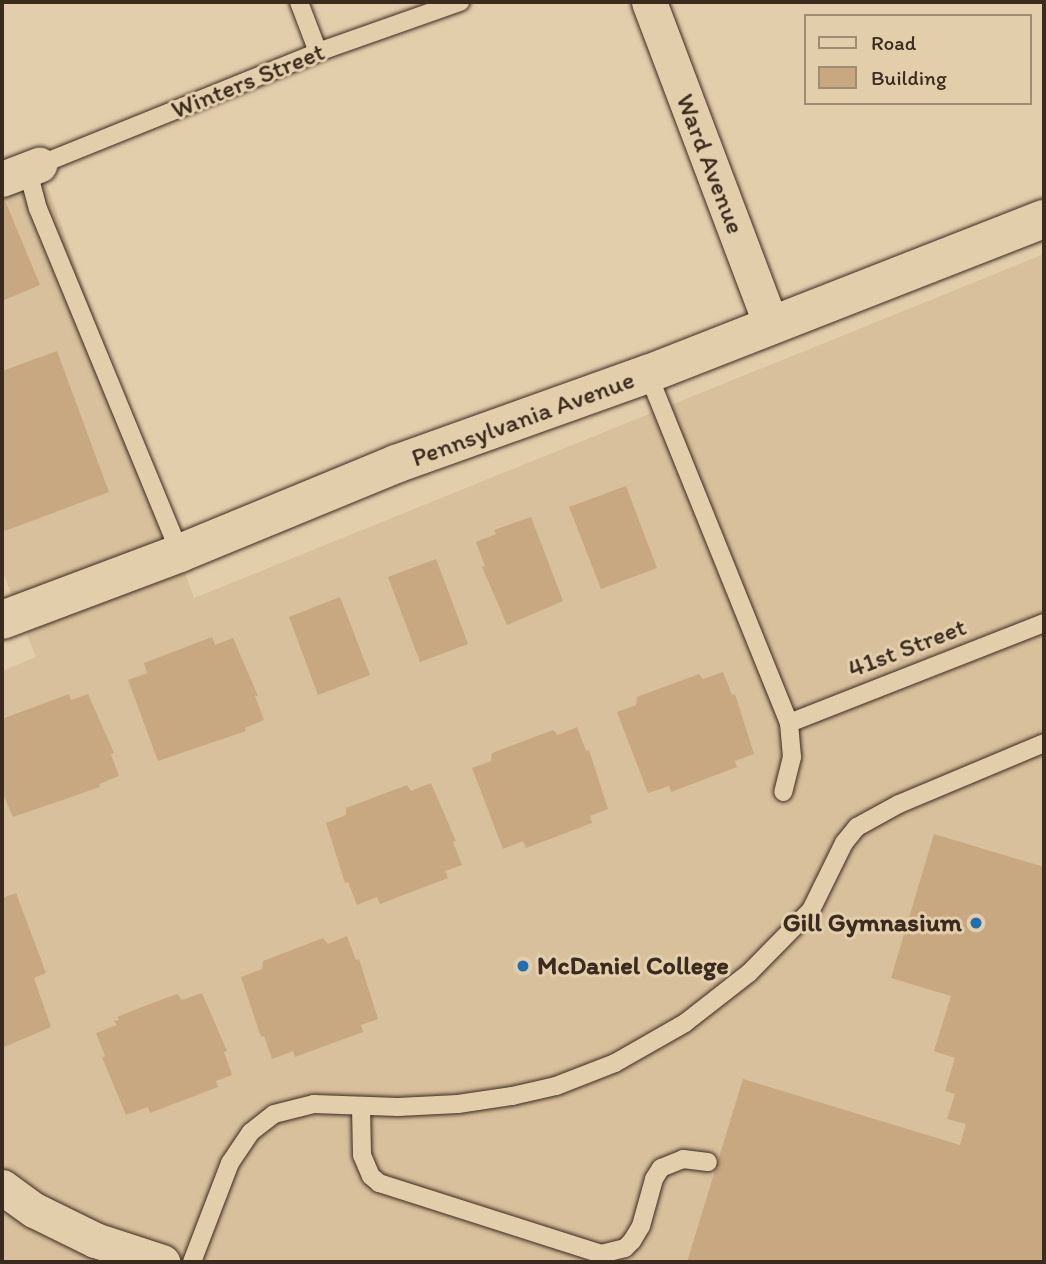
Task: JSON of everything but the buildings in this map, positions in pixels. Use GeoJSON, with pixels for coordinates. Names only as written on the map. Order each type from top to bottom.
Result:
{"type":"FeatureCollection","features":[{"type":"Feature","properties":{"kind":"main road","name":"Pennsylvania Avenue"},"geometry":{"type":"LineString","coordinates":[[2,620],[180,553],[397,464],[648,374],[1044,219]]}},
{"type":"Feature","properties":{"kind":"street","name":"Ward Avenue"},"geometry":{"type":"LineString","coordinates":[[649,2],[771,325]]}},
{"type":"Feature","properties":{"kind":"street","name":"Winters Street"},"geometry":{"type":"LineString","coordinates":[[2,179],[39,166]]}},
{"type":"Feature","properties":{"kind":"street"},"geometry":{"type":"LineString","coordinates":[[2,1187],[34,1210],[95,1240],[162,1262]]}},
{"type":"Feature","properties":{"kind":"lane"},"geometry":{"type":"LineString","coordinates":[[299,2],[318,52]]}},
{"type":"Feature","properties":{"kind":"lane","name":"Winters Street"},"geometry":{"type":"LineString","coordinates":[[39,166],[318,52],[460,2]]}},
{"type":"Feature","properties":{"kind":"lane"},"geometry":{"type":"LineString","coordinates":[[39,166],[32,182],[38,209],[155,498],[180,553]]}},
{"type":"Feature","properties":{"kind":"lane"},"geometry":{"type":"LineString","coordinates":[[648,374],[789,723],[792,757],[783,792]]}},
{"type":"Feature","properties":{"kind":"lane","name":"41st Street"},"geometry":{"type":"LineString","coordinates":[[789,723],[1044,623]]}},
{"type":"Feature","properties":{"kind":"lane"},"geometry":{"type":"LineString","coordinates":[[192,1262],[220,1182],[242,1144],[263,1121],[299,1105],[361,1107],[458,1104],[512,1096],[591,1074],[639,1051],[685,1023],[766,956],[811,910],[844,843],[858,827],[899,804],[1044,743]]}},
{"type":"Feature","properties":{"kind":"lane"},"geometry":{"type":"LineString","coordinates":[[361,1107],[362,1155],[365,1167],[379,1184],[601,1254],[625,1248],[632,1241],[641,1226],[653,1179],[661,1168],[683,1160],[708,1163]]}},
{"type":"Feature","properties":{"kind":"shaded area","name":"McDaniel College"},"geometry":{"type":"Polygon","coordinates":[[[40,165],[194,598],[1044,254],[1044,1262],[2,1262],[2,671],[36,657],[2,570],[2,182],[40,165]]]}},
{"type":"Feature","properties":{"kind":"place","name":"Gill Gymnasium"},"geometry":{"type":"Point","coordinates":[976,923]}},
{"type":"Feature","properties":{"kind":"place","name":"McDaniel College"},"geometry":{"type":"Point","coordinates":[523,966]}}]}
